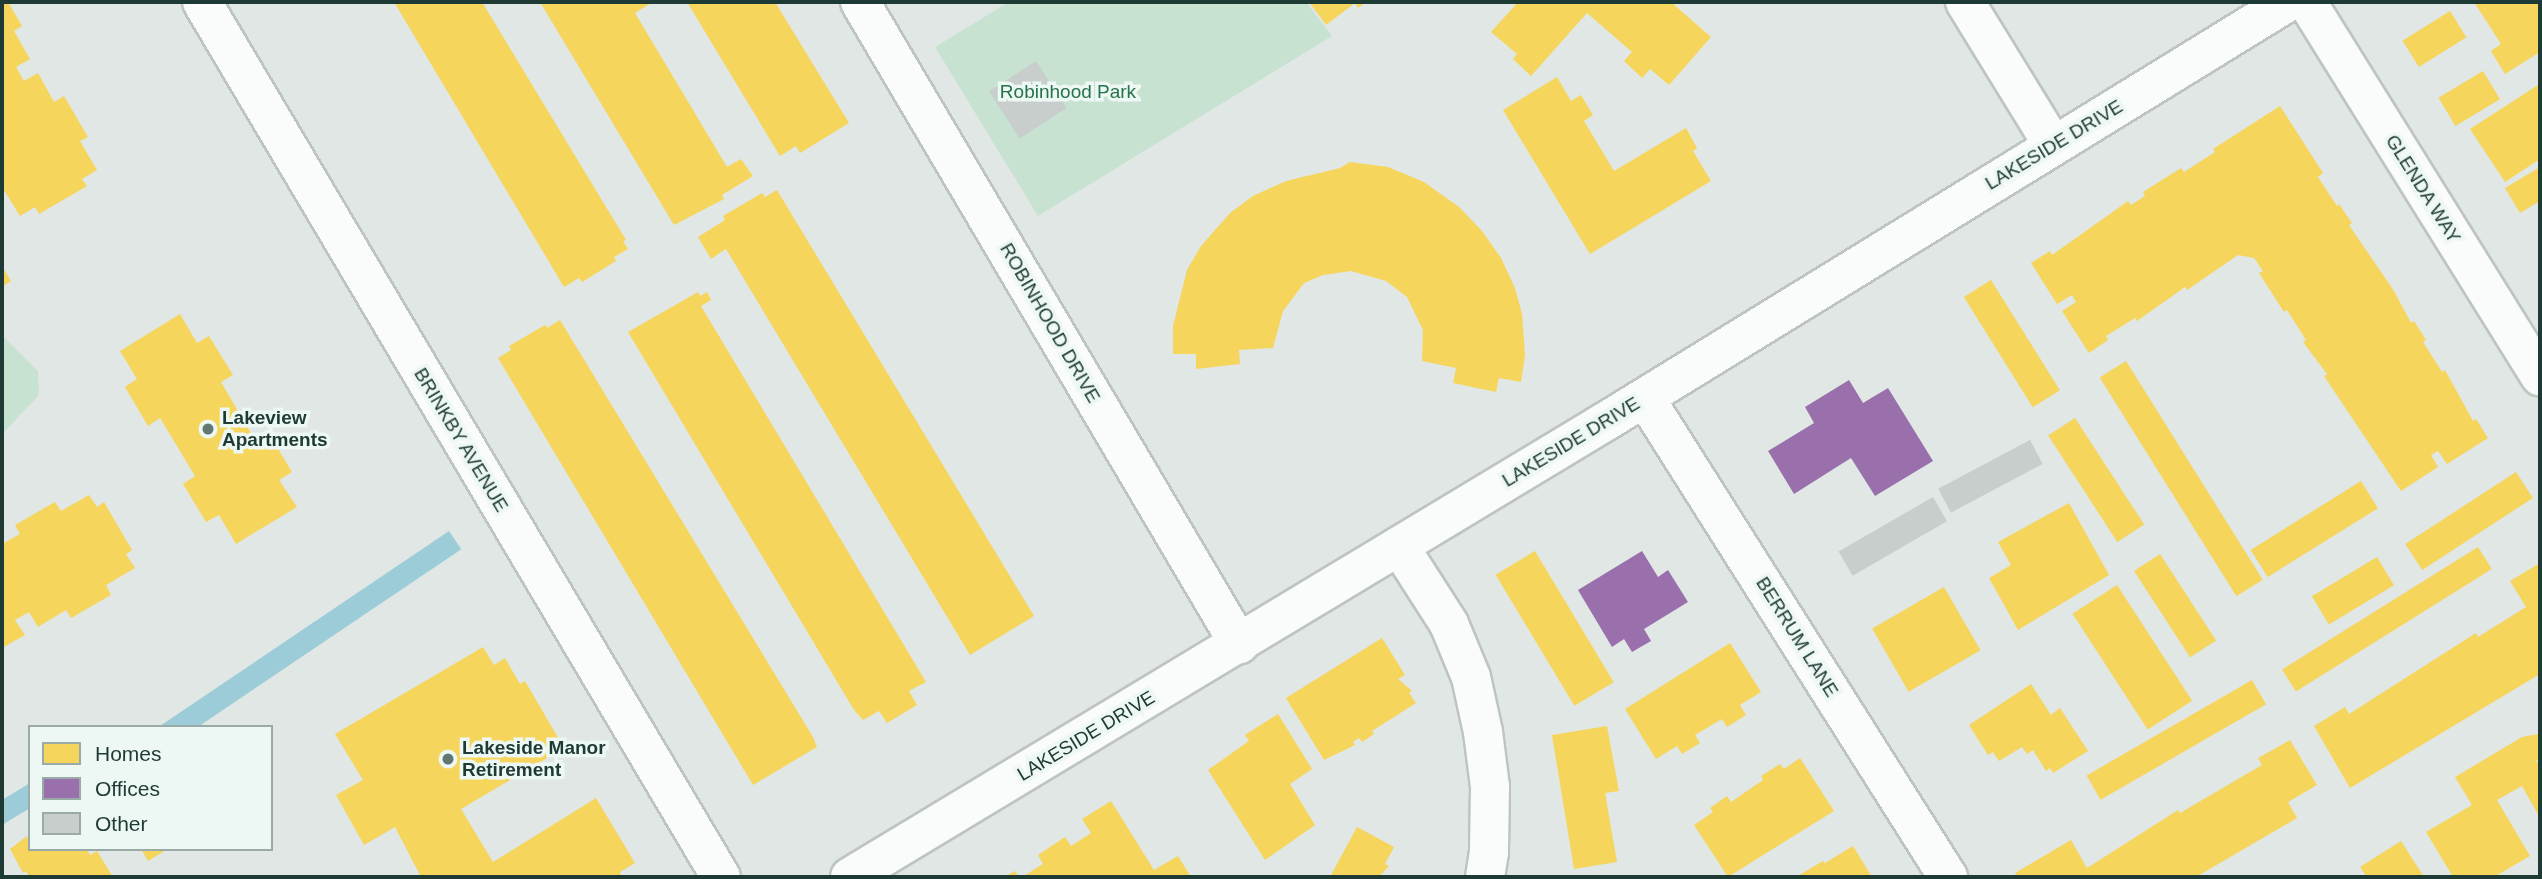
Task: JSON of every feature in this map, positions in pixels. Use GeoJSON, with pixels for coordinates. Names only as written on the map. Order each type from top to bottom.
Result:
{"type":"FeatureCollection","features":[{"type":"Feature","properties":{"kind":"street","name":"BRINKBY AVENUE"},"geometry":{"type":"LineString","coordinates":[[202,2],[721,877]]}},
{"type":"Feature","properties":{"kind":"street","name":"ROBINHOOD DRIVE"},"geometry":{"type":"LineString","coordinates":[[860,2],[1239,644]]}},
{"type":"Feature","properties":{"kind":"street"},"geometry":{"type":"LineString","coordinates":[[1965,2],[2053,145]]}},
{"type":"Feature","properties":{"kind":"street","name":"LAKESIDE DRIVE"},"geometry":{"type":"LineString","coordinates":[[850,877],[1645,398],[2288,2]]}},
{"type":"Feature","properties":{"kind":"street","name":"GLENDA WAY"},"geometry":{"type":"LineString","coordinates":[[2306,2],[2540,377]]}},
{"type":"Feature","properties":{"kind":"street","name":"BERRUM LANE"},"geometry":{"type":"LineString","coordinates":[[1645,398],[1948,877]]}},
{"type":"Feature","properties":{"kind":"street"},"geometry":{"type":"LineString","coordinates":[[1399,547],[1449,624],[1471,677],[1483,732],[1490,787],[1489,852],[1485,877]]}},
{"type":"Feature","properties":{"kind":"green space","name":"Robinhood Park"},"geometry":{"type":"Polygon","coordinates":[[[1009,2],[1306,2],[1332,36],[1038,216],[935,47],[1009,2]]]}},
{"type":"Feature","properties":{"kind":"green space"},"geometry":{"type":"Polygon","coordinates":[[[4,337],[38,371],[39,395],[2,434],[4,337]]]}},
{"type":"Feature","properties":{"kind":"water"},"geometry":{"type":"Polygon","coordinates":[[[449,531],[461,549],[201,725],[161,725],[449,531]]]}},
{"type":"Feature","properties":{"kind":"water"},"geometry":{"type":"Polygon","coordinates":[[[28,784],[28,809],[2,825],[2,800],[28,784]]]}},
{"type":"Feature","properties":{"kind":"building: Homes"},"geometry":{"type":"Polygon","coordinates":[[[2,2],[8,2],[22,26],[14,31],[30,59],[16,67],[24,81],[38,73],[54,102],[64,96],[88,137],[80,141],[97,170],[82,179],[87,186],[39,214],[35,207],[20,216],[2,187],[2,2]]]}},
{"type":"Feature","properties":{"kind":"building: Homes"},"geometry":{"type":"Polygon","coordinates":[[[394,2],[482,2],[626,240],[623,241],[628,249],[614,257],[616,261],[582,282],[579,278],[564,287],[394,2]]]}},
{"type":"Feature","properties":{"kind":"building: Homes"},"geometry":{"type":"Polygon","coordinates":[[[540,2],[653,2],[635,13],[727,167],[741,159],[753,176],[722,195],[724,199],[674,225],[540,2]]]}},
{"type":"Feature","properties":{"kind":"building: Homes"},"geometry":{"type":"Polygon","coordinates":[[[687,2],[775,2],[849,123],[800,153],[796,146],[780,156],[687,2]]]}},
{"type":"Feature","properties":{"kind":"building: Homes"},"geometry":{"type":"Polygon","coordinates":[[[1309,2],[1366,2],[1358,8],[1355,3],[1326,25],[1309,2]]]}},
{"type":"Feature","properties":{"kind":"building: Homes"},"geometry":{"type":"Polygon","coordinates":[[[1518,2],[1671,2],[1711,37],[1669,85],[1650,69],[1642,78],[1624,61],[1632,52],[1587,13],[1531,76],[1513,59],[1517,54],[1491,32],[1518,2]]]}},
{"type":"Feature","properties":{"kind":"building: Homes"},"geometry":{"type":"Polygon","coordinates":[[[2474,2],[2540,2],[2540,52],[2505,74],[2491,51],[2501,44],[2474,2]]]}},
{"type":"Feature","properties":{"kind":"building: Homes"},"geometry":{"type":"Polygon","coordinates":[[[2450,11],[2466,37],[2419,67],[2403,41],[2450,11]]]}},
{"type":"Feature","properties":{"kind":"building: Homes"},"geometry":{"type":"Polygon","coordinates":[[[2483,71],[2500,99],[2455,126],[2438,98],[2483,71]]]}},
{"type":"Feature","properties":{"kind":"building: Homes"},"geometry":{"type":"Polygon","coordinates":[[[1557,77],[1571,101],[1581,95],[1593,115],[1584,121],[1614,171],[1686,128],[1697,148],[1693,151],[1711,181],[1590,254],[1503,110],[1557,77]]]}},
{"type":"Feature","properties":{"kind":"building: Homes"},"geometry":{"type":"Polygon","coordinates":[[[2538,85],[2540,159],[2505,182],[2470,129],[2538,85]]]}},
{"type":"Feature","properties":{"kind":"building: Homes"},"geometry":{"type":"Polygon","coordinates":[[[2280,106],[2323,173],[2318,177],[2352,223],[2349,225],[2394,291],[2411,323],[2414,321],[2426,340],[2423,342],[2442,372],[2445,370],[2473,421],[2476,419],[2488,438],[2447,464],[2438,451],[2431,455],[2438,467],[2401,491],[2324,376],[2327,374],[2303,342],[2306,340],[2287,310],[2284,312],[2259,273],[2263,271],[2254,258],[2238,255],[2187,290],[2185,287],[2137,321],[2135,318],[2106,336],[2108,340],[2089,353],[2062,311],[2076,302],[2072,295],[2057,304],[2031,263],[2050,251],[2052,255],[2128,201],[2131,205],[2145,196],[2143,192],[2181,168],[2184,172],[2215,152],[2213,149],[2280,106]]]}},
{"type":"Feature","properties":{"kind":"building: Homes"},"geometry":{"type":"Polygon","coordinates":[[[1350,162],[1388,167],[1424,182],[1459,207],[1482,231],[1501,258],[1515,288],[1522,314],[1525,355],[1521,382],[1499,378],[1496,392],[1453,383],[1456,368],[1422,361],[1423,330],[1407,297],[1386,281],[1351,271],[1323,275],[1304,283],[1283,311],[1273,348],[1239,350],[1240,364],[1196,369],[1196,354],[1173,354],[1173,326],[1187,270],[1201,246],[1230,213],[1253,196],[1286,181],[1340,168],[1350,162]]]}},
{"type":"Feature","properties":{"kind":"building: Homes"},"geometry":{"type":"Polygon","coordinates":[[[2540,167],[2540,201],[2520,213],[2505,188],[2540,167]]]}},
{"type":"Feature","properties":{"kind":"building: Homes"},"geometry":{"type":"Polygon","coordinates":[[[777,190],[1034,616],[970,655],[726,249],[711,259],[698,237],[725,220],[723,216],[762,193],[765,197],[777,190]]]}},
{"type":"Feature","properties":{"kind":"building: Homes"},"geometry":{"type":"Polygon","coordinates":[[[2,266],[11,281],[2,287],[2,266]]]}},
{"type":"Feature","properties":{"kind":"building: Homes"},"geometry":{"type":"Polygon","coordinates":[[[1991,280],[2060,390],[2033,407],[1964,297],[1991,280]]]}},
{"type":"Feature","properties":{"kind":"building: Homes"},"geometry":{"type":"Polygon","coordinates":[[[698,292],[700,296],[707,292],[711,300],[701,306],[926,682],[909,691],[917,705],[887,723],[879,711],[863,720],[854,710],[628,332],[698,292]]]}},
{"type":"Feature","properties":{"kind":"building: Homes","name":"Lakeview Apartments"},"geometry":{"type":"Polygon","coordinates":[[[180,314],[197,343],[209,336],[233,375],[221,382],[255,440],[268,432],[292,472],[279,480],[297,507],[236,544],[219,515],[206,522],[183,484],[195,476],[160,418],[148,426],[125,387],[137,379],[120,351],[180,314]]]}},
{"type":"Feature","properties":{"kind":"building: Homes"},"geometry":{"type":"Polygon","coordinates":[[[560,320],[813,737],[817,747],[753,785],[498,358],[511,350],[509,346],[545,325],[547,328],[560,320]]]}},
{"type":"Feature","properties":{"kind":"building: Homes"},"geometry":{"type":"Polygon","coordinates":[[[2126,361],[2263,580],[2236,596],[2100,377],[2126,361]]]}},
{"type":"Feature","properties":{"kind":"building: Homes"},"geometry":{"type":"Polygon","coordinates":[[[2075,418],[2144,525],[2117,542],[2048,435],[2075,418]]]}},
{"type":"Feature","properties":{"kind":"building: Homes"},"geometry":{"type":"Polygon","coordinates":[[[2516,472],[2533,498],[2422,570],[2405,544],[2516,472]]]}},
{"type":"Feature","properties":{"kind":"building: Homes"},"geometry":{"type":"Polygon","coordinates":[[[2361,481],[2378,508],[2268,577],[2251,550],[2361,481]]]}},
{"type":"Feature","properties":{"kind":"building: Homes"},"geometry":{"type":"Polygon","coordinates":[[[89,495],[97,507],[104,502],[132,550],[126,554],[135,568],[106,585],[111,595],[71,618],[66,610],[38,627],[29,612],[15,620],[25,635],[2,648],[2,544],[20,534],[15,525],[55,502],[61,511],[89,495]]]}},
{"type":"Feature","properties":{"kind":"building: Homes"},"geometry":{"type":"Polygon","coordinates":[[[2069,503],[2109,575],[2018,630],[1989,578],[2011,565],[1998,542],[2069,503]]]}},
{"type":"Feature","properties":{"kind":"building: Homes"},"geometry":{"type":"Polygon","coordinates":[[[2478,547],[2492,569],[2296,691],[2282,669],[2478,547]]]}},
{"type":"Feature","properties":{"kind":"building: Homes"},"geometry":{"type":"Polygon","coordinates":[[[1535,551],[1614,682],[1574,706],[1496,575],[1535,551]]]}},
{"type":"Feature","properties":{"kind":"building: Homes"},"geometry":{"type":"Polygon","coordinates":[[[2160,554],[2216,640],[2190,657],[2134,571],[2160,554]]]}},
{"type":"Feature","properties":{"kind":"building: Homes"},"geometry":{"type":"Polygon","coordinates":[[[2377,557],[2394,585],[2329,624],[2312,596],[2377,557]]]}},
{"type":"Feature","properties":{"kind":"building: Homes"},"geometry":{"type":"Polygon","coordinates":[[[2540,563],[2540,674],[2350,788],[2314,726],[2345,707],[2349,714],[2476,633],[2478,637],[2526,607],[2510,581],[2540,563]]]}},
{"type":"Feature","properties":{"kind":"building: Homes"},"geometry":{"type":"Polygon","coordinates":[[[2117,585],[2192,701],[2148,730],[2073,614],[2117,585]]]}},
{"type":"Feature","properties":{"kind":"building: Homes"},"geometry":{"type":"Polygon","coordinates":[[[1944,587],[1980,650],[1909,692],[1872,628],[1944,587]]]}},
{"type":"Feature","properties":{"kind":"building: Homes"},"geometry":{"type":"Polygon","coordinates":[[[1382,638],[1405,675],[1398,679],[1412,691],[1409,693],[1416,703],[1372,731],[1374,734],[1362,742],[1359,738],[1353,742],[1355,745],[1324,760],[1286,698],[1382,638]]]}},
{"type":"Feature","properties":{"kind":"building: Homes"},"geometry":{"type":"Polygon","coordinates":[[[1730,643],[1761,692],[1740,705],[1746,715],[1727,727],[1722,719],[1695,735],[1700,743],[1682,754],[1677,746],[1656,759],[1625,709],[1730,643]]]}},
{"type":"Feature","properties":{"kind":"building: Homes","name":"Lakeside Manor Retirement"},"geometry":{"type":"Polygon","coordinates":[[[483,647],[494,665],[505,658],[520,684],[525,681],[564,748],[461,809],[493,862],[596,798],[635,863],[620,872],[622,877],[421,877],[395,827],[364,845],[336,795],[363,780],[335,734],[483,647]]]}},
{"type":"Feature","properties":{"kind":"building: Homes"},"geometry":{"type":"Polygon","coordinates":[[[2252,680],[2266,704],[2101,800],[2087,776],[2252,680]]]}},
{"type":"Feature","properties":{"kind":"building: Homes"},"geometry":{"type":"Polygon","coordinates":[[[2031,684],[2051,715],[2060,708],[2088,751],[2053,773],[2050,768],[2046,771],[2033,750],[2027,754],[2022,747],[1999,761],[1993,752],[1988,755],[1969,725],[2031,684]]]}},
{"type":"Feature","properties":{"kind":"building: Homes"},"geometry":{"type":"Polygon","coordinates":[[[1278,714],[1312,769],[1290,784],[1315,825],[1265,860],[1208,770],[1249,741],[1245,735],[1278,714]]]}},
{"type":"Feature","properties":{"kind":"building: Homes"},"geometry":{"type":"Polygon","coordinates":[[[1607,726],[1619,791],[1605,793],[1617,862],[1574,869],[1552,735],[1607,726]]]}},
{"type":"Feature","properties":{"kind":"building: Homes"},"geometry":{"type":"Polygon","coordinates":[[[2538,734],[2540,758],[2536,761],[2540,766],[2540,818],[2522,786],[2497,800],[2530,856],[2494,877],[2453,877],[2426,832],[2472,805],[2455,777],[2522,737],[2538,734]]]}},
{"type":"Feature","properties":{"kind":"building: Homes"},"geometry":{"type":"Polygon","coordinates":[[[2290,740],[2317,785],[2288,802],[2297,818],[2196,877],[2018,877],[2015,873],[2071,840],[2087,868],[2178,810],[2180,813],[2262,765],[2258,758],[2290,740]]]}},
{"type":"Feature","properties":{"kind":"building: Homes"},"geometry":{"type":"Polygon","coordinates":[[[1800,758],[1834,811],[1728,877],[1694,825],[1713,812],[1710,808],[1727,796],[1731,802],[1763,780],[1761,776],[1780,764],[1784,769],[1800,758]]]}},
{"type":"Feature","properties":{"kind":"building: Homes"},"geometry":{"type":"Polygon","coordinates":[[[1111,801],[1154,870],[1178,856],[1191,877],[1022,877],[1043,864],[1038,855],[1065,837],[1071,846],[1091,833],[1082,819],[1111,801]]]}},
{"type":"Feature","properties":{"kind":"building: Homes"},"geometry":{"type":"Polygon","coordinates":[[[1357,827],[1394,847],[1385,864],[1389,866],[1379,877],[1330,877],[1357,827]]]}},
{"type":"Feature","properties":{"kind":"building: Homes"},"geometry":{"type":"Polygon","coordinates":[[[27,836],[28,851],[88,851],[90,855],[97,851],[113,877],[29,876],[26,871],[23,873],[10,849],[27,836]]]}},
{"type":"Feature","properties":{"kind":"building: Homes"},"geometry":{"type":"Polygon","coordinates":[[[2401,841],[2424,877],[2367,877],[2360,867],[2401,841]]]}},
{"type":"Feature","properties":{"kind":"building: Homes"},"geometry":{"type":"Polygon","coordinates":[[[1853,846],[1872,877],[1796,877],[1823,861],[1825,863],[1853,846]]]}},
{"type":"Feature","properties":{"kind":"building: Homes"},"geometry":{"type":"Polygon","coordinates":[[[142,851],[165,851],[148,861],[142,851]]]}},
{"type":"Feature","properties":{"kind":"building: Homes"},"geometry":{"type":"Polygon","coordinates":[[[1015,871],[1019,877],[1004,877],[1015,871]]]}},
{"type":"Feature","properties":{"kind":"building: Offices"},"geometry":{"type":"Polygon","coordinates":[[[1849,380],[1863,403],[1888,388],[1933,461],[1875,496],[1851,458],[1794,494],[1768,451],[1814,423],[1805,407],[1849,380]]]}},
{"type":"Feature","properties":{"kind":"building: Offices"},"geometry":{"type":"Polygon","coordinates":[[[1642,551],[1658,577],[1668,570],[1688,602],[1644,629],[1651,641],[1632,652],[1624,639],[1612,647],[1578,590],[1642,551]]]}},
{"type":"Feature","properties":{"kind":"building: Other"},"geometry":{"type":"Polygon","coordinates":[[[1036,61],[1066,108],[1020,138],[989,91],[1036,61]]]}},
{"type":"Feature","properties":{"kind":"building: Other"},"geometry":{"type":"Polygon","coordinates":[[[2030,440],[2043,464],[1951,513],[1938,489],[2030,440]]]}},
{"type":"Feature","properties":{"kind":"building: Other"},"geometry":{"type":"Polygon","coordinates":[[[1933,497],[1947,521],[1853,576],[1839,552],[1933,497]]]}},
{"type":"Feature","properties":{"kind":"place","name":"Lakeview Apartments"},"geometry":{"type":"Point","coordinates":[208,429]}},
{"type":"Feature","properties":{"kind":"place","name":"Lakeside Manor Retirement"},"geometry":{"type":"Point","coordinates":[448,759]}}]}
